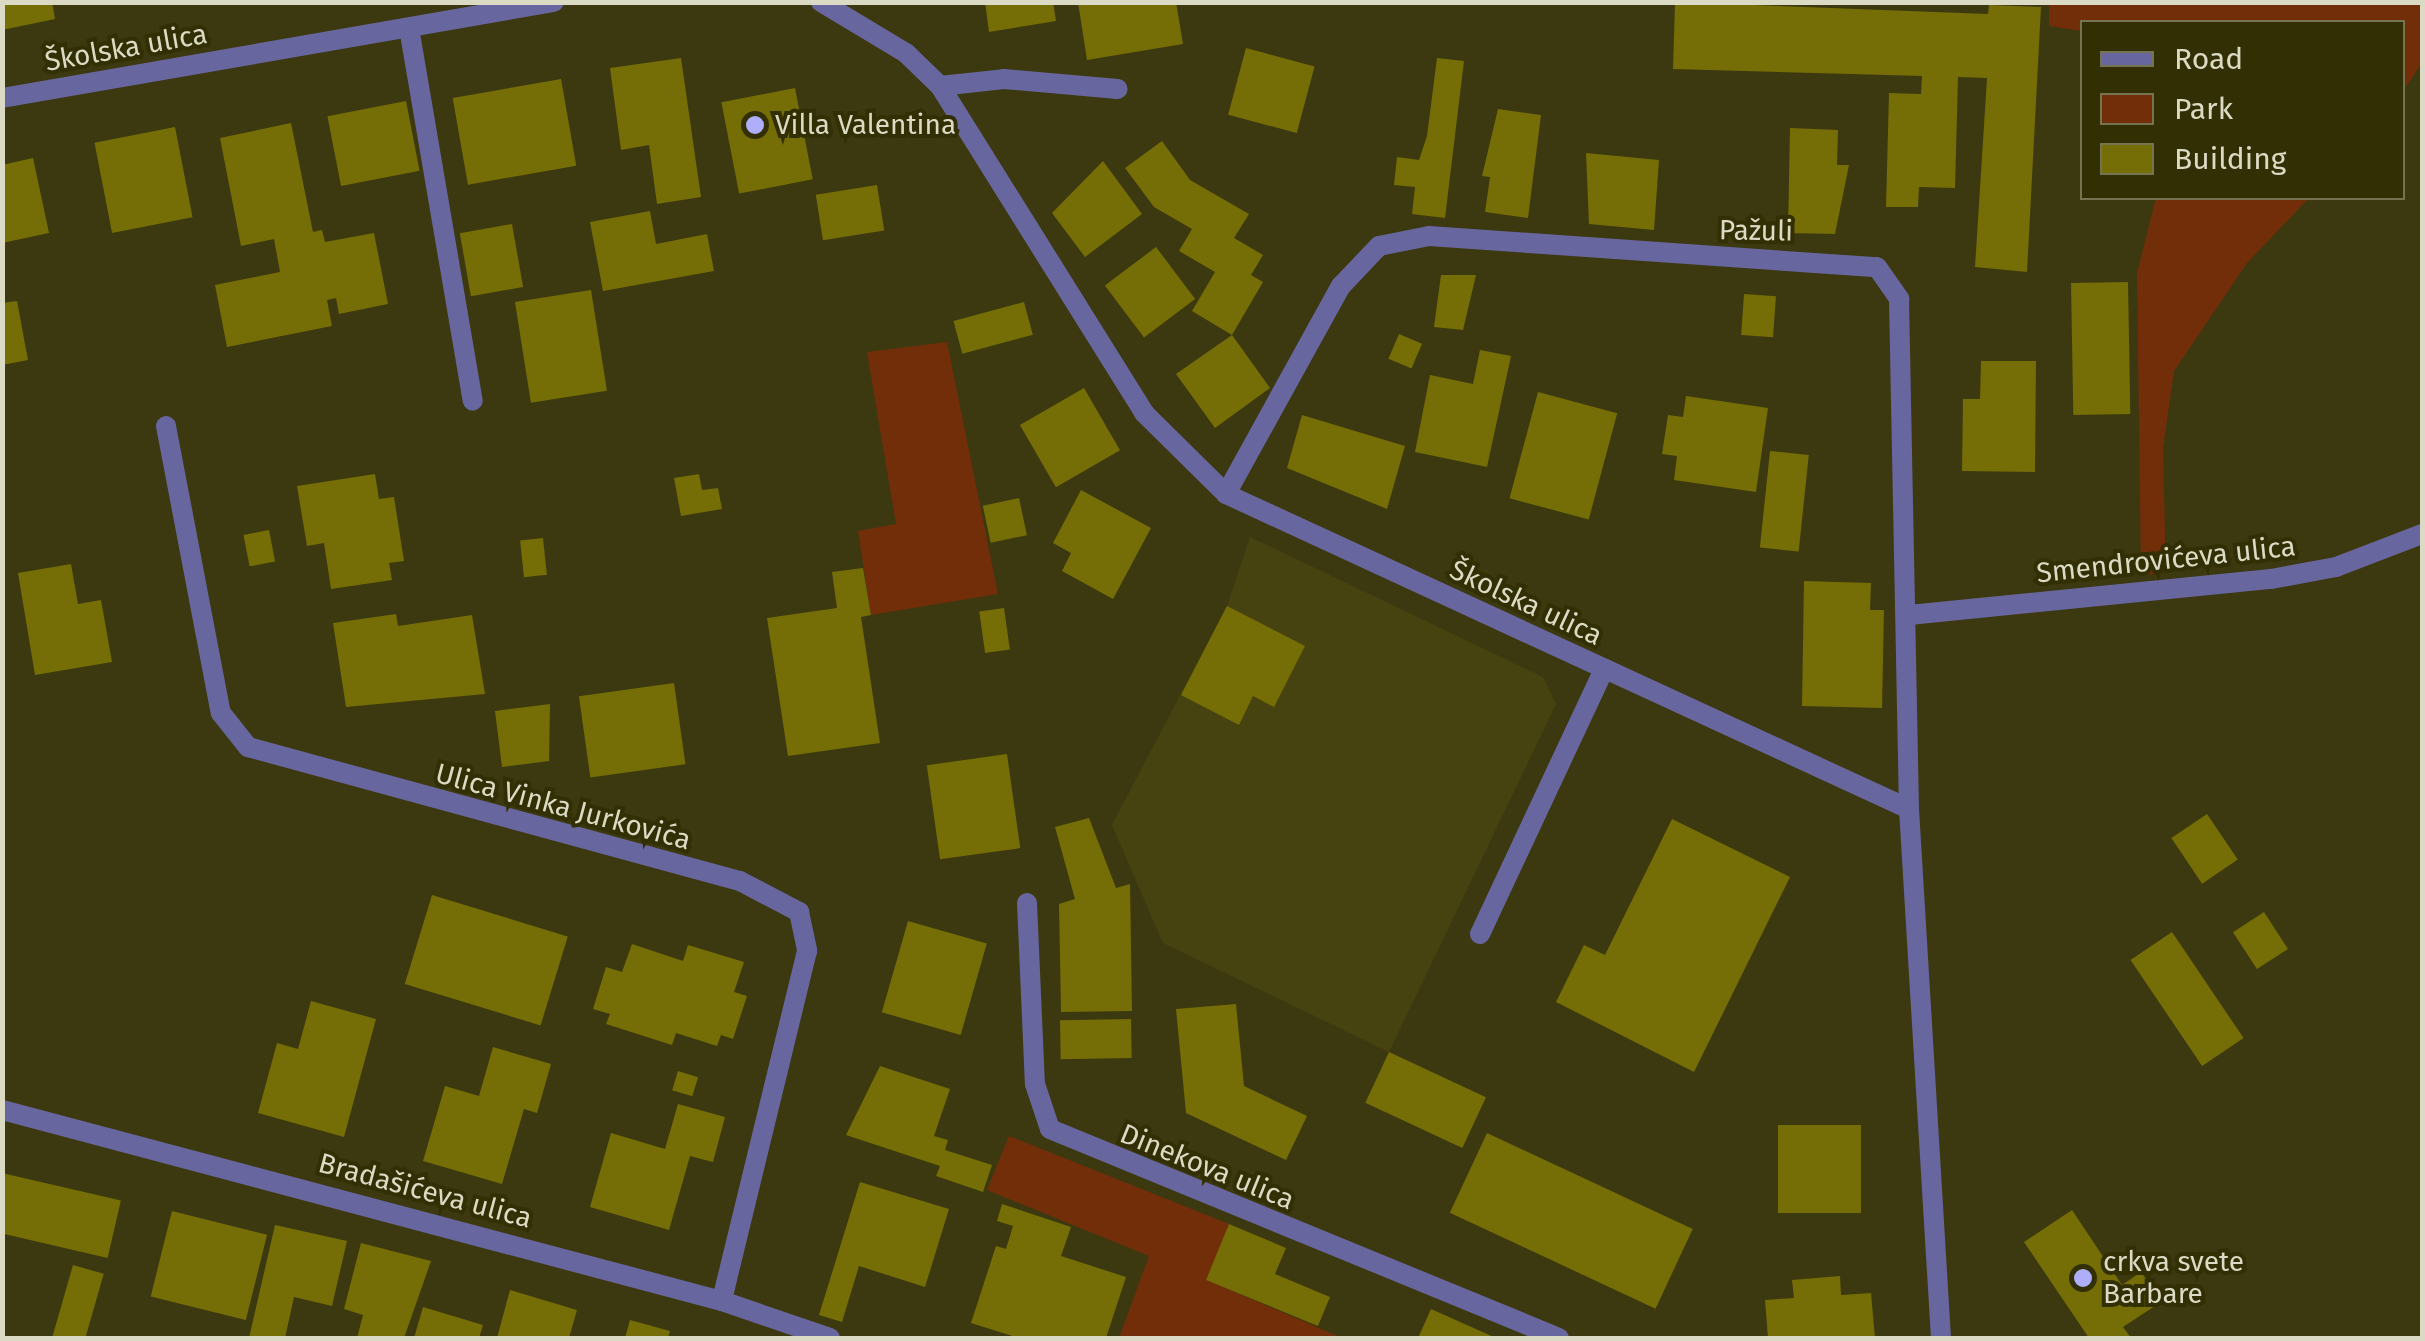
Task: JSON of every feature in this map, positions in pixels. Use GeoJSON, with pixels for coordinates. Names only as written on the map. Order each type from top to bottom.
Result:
{"type":"FeatureCollection","features":[{"type":"Feature","properties":{"kind":"street","name":"Školska ulica"},"geometry":{"type":"LineString","coordinates":[[2,98],[554,2]]}},
{"type":"Feature","properties":{"kind":"street","name":"Školska ulica"},"geometry":{"type":"LineString","coordinates":[[821,2],[906,53],[940,86],[1144,413],[1226,494],[1909,809]]}},
{"type":"Feature","properties":{"kind":"street"},"geometry":{"type":"LineString","coordinates":[[409,28],[473,401]]}},
{"type":"Feature","properties":{"kind":"street"},"geometry":{"type":"LineString","coordinates":[[940,86],[1004,79],[1118,89]]}},
{"type":"Feature","properties":{"kind":"street","name":"Pažuli"},"geometry":{"type":"LineString","coordinates":[[1226,494],[1332,302],[1379,246],[1429,236],[1632,255],[1855,260],[1877,267],[1899,299],[1909,615],[1909,809]]}},
{"type":"Feature","properties":{"kind":"street","name":"Ulica Vinka Jurkovića"},"geometry":{"type":"LineString","coordinates":[[166,426],[221,713],[248,748],[740,882],[799,912],[807,950],[722,1301]]}},
{"type":"Feature","properties":{"kind":"street","name":"Smendrovićeva ulica"},"geometry":{"type":"LineString","coordinates":[[1909,615],[2271,578],[2336,567],[2422,534]]}},
{"type":"Feature","properties":{"kind":"street"},"geometry":{"type":"LineString","coordinates":[[1480,934],[1604,669]]}},
{"type":"Feature","properties":{"kind":"street"},"geometry":{"type":"LineString","coordinates":[[1909,809],[1941,1338]]}},
{"type":"Feature","properties":{"kind":"street","name":"Dinekova ulica"},"geometry":{"type":"LineString","coordinates":[[1027,902],[1034,1084],[1050,1128],[1558,1338]]}},
{"type":"Feature","properties":{"kind":"street","name":"Bradašićeva ulica"},"geometry":{"type":"LineString","coordinates":[[2,1110],[722,1301],[830,1338]]}},
{"type":"Feature","properties":{"kind":"shaded area"},"geometry":{"type":"Polygon","coordinates":[[[1250,537],[1543,677],[1556,704],[1389,1052],[1163,943],[1112,825],[1227,606],[1250,537]]]}},
{"type":"Feature","properties":{"kind":"green space"},"geometry":{"type":"Polygon","coordinates":[[[2049,3],[2422,3],[2422,63],[2405,88],[2405,20],[2080,20],[2080,31],[2049,26],[2049,3]]]}},
{"type":"Feature","properties":{"kind":"green space"},"geometry":{"type":"Polygon","coordinates":[[[2155,200],[2307,200],[2247,263],[2174,371],[2163,448],[2166,573],[2141,575],[2137,273],[2155,200]]]}},
{"type":"Feature","properties":{"kind":"green space"},"geometry":{"type":"Polygon","coordinates":[[[947,342],[998,594],[871,615],[858,531],[896,524],[867,352],[947,342]]]}},
{"type":"Feature","properties":{"kind":"green space"},"geometry":{"type":"Polygon","coordinates":[[[1009,1136],[1229,1224],[1207,1280],[1342,1338],[1119,1338],[1149,1256],[987,1190],[1009,1136]]]}},
{"type":"Feature","properties":{"kind":"building"},"geometry":{"type":"Polygon","coordinates":[[[2,2],[52,2],[55,19],[2,30],[2,2]]]}},
{"type":"Feature","properties":{"kind":"building"},"geometry":{"type":"Polygon","coordinates":[[[985,2],[1053,2],[1056,21],[989,32],[985,2]]]}},
{"type":"Feature","properties":{"kind":"building"},"geometry":{"type":"Polygon","coordinates":[[[1078,2],[1176,2],[1183,44],[1087,60],[1078,2]]]}},
{"type":"Feature","properties":{"kind":"building"},"geometry":{"type":"Polygon","coordinates":[[[1675,2],[1988,14],[1989,5],[2041,7],[2027,272],[1975,267],[1987,78],[1958,77],[1955,188],[1919,187],[1918,207],[1886,207],[1889,93],[1921,94],[1922,76],[1673,69],[1675,2]]]}},
{"type":"Feature","properties":{"kind":"building"},"geometry":{"type":"Polygon","coordinates":[[[1246,48],[1315,66],[1297,133],[1228,115],[1246,48]]]}},
{"type":"Feature","properties":{"kind":"building"},"geometry":{"type":"Polygon","coordinates":[[[681,58],[701,197],[657,204],[649,145],[621,150],[610,68],[681,58]]]}},
{"type":"Feature","properties":{"kind":"building"},"geometry":{"type":"Polygon","coordinates":[[[1437,58],[1464,61],[1445,218],[1412,214],[1415,187],[1394,185],[1397,157],[1419,160],[1427,136],[1437,58]]]}},
{"type":"Feature","properties":{"kind":"building"},"geometry":{"type":"Polygon","coordinates":[[[561,79],[576,166],[468,185],[453,98],[561,79]]]}},
{"type":"Feature","properties":{"kind":"building"},"geometry":{"type":"Polygon","coordinates":[[[795,88],[813,179],[739,194],[721,102],[795,88]]]}},
{"type":"Feature","properties":{"kind":"building"},"geometry":{"type":"Polygon","coordinates":[[[406,101],[420,171],[341,186],[327,116],[406,101]]]}},
{"type":"Feature","properties":{"kind":"building"},"geometry":{"type":"Polygon","coordinates":[[[1498,109],[1541,115],[1528,218],[1485,212],[1490,177],[1482,176],[1498,109]]]}},
{"type":"Feature","properties":{"kind":"building"},"geometry":{"type":"Polygon","coordinates":[[[291,123],[313,232],[322,230],[325,242],[374,233],[388,304],[339,314],[336,298],[327,300],[332,326],[227,347],[215,285],[280,272],[274,239],[241,246],[220,138],[291,123]]]}},
{"type":"Feature","properties":{"kind":"building"},"geometry":{"type":"Polygon","coordinates":[[[175,127],[193,217],[112,233],[95,143],[175,127]]]}},
{"type":"Feature","properties":{"kind":"building"},"geometry":{"type":"Polygon","coordinates":[[[1790,128],[1838,130],[1837,165],[1849,165],[1835,234],[1788,233],[1790,128]]]}},
{"type":"Feature","properties":{"kind":"building"},"geometry":{"type":"Polygon","coordinates":[[[1162,141],[1190,180],[1249,214],[1234,238],[1263,255],[1251,275],[1263,282],[1232,335],[1192,311],[1215,272],[1179,251],[1192,229],[1154,207],[1125,168],[1162,141]]]}},
{"type":"Feature","properties":{"kind":"building"},"geometry":{"type":"Polygon","coordinates":[[[1586,153],[1659,160],[1654,230],[1589,224],[1586,153]]]}},
{"type":"Feature","properties":{"kind":"building"},"geometry":{"type":"Polygon","coordinates":[[[33,158],[49,233],[2,243],[2,165],[33,158]]]}},
{"type":"Feature","properties":{"kind":"building"},"geometry":{"type":"Polygon","coordinates":[[[1103,161],[1142,214],[1085,257],[1052,213],[1103,161]]]}},
{"type":"Feature","properties":{"kind":"building"},"geometry":{"type":"Polygon","coordinates":[[[877,185],[884,230],[823,240],[816,195],[877,185]]]}},
{"type":"Feature","properties":{"kind":"building"},"geometry":{"type":"Polygon","coordinates":[[[650,211],[656,244],[707,234],[714,271],[603,291],[590,222],[650,211]]]}},
{"type":"Feature","properties":{"kind":"building"},"geometry":{"type":"Polygon","coordinates":[[[512,224],[523,287],[471,296],[460,233],[512,224]]]}},
{"type":"Feature","properties":{"kind":"building"},"geometry":{"type":"Polygon","coordinates":[[[1156,247],[1195,299],[1144,337],[1105,286],[1156,247]]]}},
{"type":"Feature","properties":{"kind":"building"},"geometry":{"type":"Polygon","coordinates":[[[1441,275],[1476,275],[1463,330],[1434,327],[1441,275]]]}},
{"type":"Feature","properties":{"kind":"building"},"geometry":{"type":"Polygon","coordinates":[[[2128,282],[2130,414],[2073,415],[2071,283],[2128,282]]]}},
{"type":"Feature","properties":{"kind":"building"},"geometry":{"type":"Polygon","coordinates":[[[591,290],[607,391],[531,403],[515,302],[591,290]]]}},
{"type":"Feature","properties":{"kind":"building"},"geometry":{"type":"Polygon","coordinates":[[[1744,294],[1776,296],[1773,337],[1741,335],[1744,294]]]}},
{"type":"Feature","properties":{"kind":"building"},"geometry":{"type":"Polygon","coordinates":[[[17,301],[28,360],[2,365],[2,303],[17,301]]]}},
{"type":"Feature","properties":{"kind":"building"},"geometry":{"type":"Polygon","coordinates":[[[1024,302],[1033,335],[962,354],[953,321],[1024,302]]]}},
{"type":"Feature","properties":{"kind":"building"},"geometry":{"type":"Polygon","coordinates":[[[1399,334],[1422,344],[1411,369],[1388,359],[1399,334]]]}},
{"type":"Feature","properties":{"kind":"building"},"geometry":{"type":"Polygon","coordinates":[[[1232,335],[1270,388],[1215,428],[1176,374],[1232,335]]]}},
{"type":"Feature","properties":{"kind":"building"},"geometry":{"type":"Polygon","coordinates":[[[1480,350],[1511,356],[1487,467],[1415,452],[1430,375],[1473,384],[1480,350]]]}},
{"type":"Feature","properties":{"kind":"building"},"geometry":{"type":"Polygon","coordinates":[[[1981,361],[2036,361],[2035,472],[1962,471],[1963,399],[1980,399],[1981,361]]]}},
{"type":"Feature","properties":{"kind":"building"},"geometry":{"type":"Polygon","coordinates":[[[1084,388],[1120,450],[1056,487],[1020,425],[1084,388]]]}},
{"type":"Feature","properties":{"kind":"building"},"geometry":{"type":"Polygon","coordinates":[[[1538,392],[1617,413],[1589,519],[1510,498],[1538,392]]]}},
{"type":"Feature","properties":{"kind":"building"},"geometry":{"type":"Polygon","coordinates":[[[1686,396],[1768,408],[1756,492],[1674,480],[1677,456],[1662,454],[1668,415],[1683,417],[1686,396]]]}},
{"type":"Feature","properties":{"kind":"building"},"geometry":{"type":"Polygon","coordinates":[[[1302,415],[1405,446],[1387,509],[1287,468],[1302,415]]]}},
{"type":"Feature","properties":{"kind":"building"},"geometry":{"type":"Polygon","coordinates":[[[1770,451],[1809,455],[1799,552],[1760,547],[1770,451]]]}},
{"type":"Feature","properties":{"kind":"building"},"geometry":{"type":"Polygon","coordinates":[[[375,474],[379,499],[394,497],[404,561],[389,563],[392,580],[331,589],[324,543],[307,546],[297,486],[375,474]]]}},
{"type":"Feature","properties":{"kind":"building"},"geometry":{"type":"Polygon","coordinates":[[[699,474],[702,490],[718,488],[722,509],[681,516],[674,478],[699,474]]]}},
{"type":"Feature","properties":{"kind":"building"},"geometry":{"type":"Polygon","coordinates":[[[1081,490],[1151,528],[1113,599],[1062,571],[1071,553],[1053,543],[1081,490]]]}},
{"type":"Feature","properties":{"kind":"building"},"geometry":{"type":"Polygon","coordinates":[[[1019,498],[1027,535],[991,543],[983,506],[1019,498]]]}},
{"type":"Feature","properties":{"kind":"building"},"geometry":{"type":"Polygon","coordinates":[[[269,530],[275,561],[250,566],[243,535],[269,530]]]}},
{"type":"Feature","properties":{"kind":"building"},"geometry":{"type":"Polygon","coordinates":[[[543,538],[547,575],[524,577],[520,540],[543,538]]]}},
{"type":"Feature","properties":{"kind":"building"},"geometry":{"type":"Polygon","coordinates":[[[71,564],[78,604],[101,600],[112,662],[35,675],[18,573],[71,564]]]}},
{"type":"Feature","properties":{"kind":"building"},"geometry":{"type":"Polygon","coordinates":[[[863,568],[871,615],[861,617],[880,743],[788,756],[767,618],[837,608],[832,572],[863,568]]]}},
{"type":"Feature","properties":{"kind":"building"},"geometry":{"type":"Polygon","coordinates":[[[1804,581],[1871,583],[1870,610],[1884,610],[1882,708],[1802,706],[1804,581]]]}},
{"type":"Feature","properties":{"kind":"building"},"geometry":{"type":"Polygon","coordinates":[[[1227,606],[1305,646],[1274,707],[1253,696],[1239,725],[1181,695],[1227,606]]]}},
{"type":"Feature","properties":{"kind":"building"},"geometry":{"type":"Polygon","coordinates":[[[1004,608],[1010,650],[985,653],[979,611],[1004,608]]]}},
{"type":"Feature","properties":{"kind":"building"},"geometry":{"type":"Polygon","coordinates":[[[396,614],[398,626],[472,615],[485,694],[346,707],[333,623],[396,614]]]}},
{"type":"Feature","properties":{"kind":"building"},"geometry":{"type":"Polygon","coordinates":[[[674,683],[685,764],[590,778],[579,696],[674,683]]]}},
{"type":"Feature","properties":{"kind":"building"},"geometry":{"type":"Polygon","coordinates":[[[550,704],[549,761],[502,767],[495,711],[550,704]]]}},
{"type":"Feature","properties":{"kind":"building"},"geometry":{"type":"Polygon","coordinates":[[[1007,754],[1020,848],[940,859],[927,765],[1007,754]]]}},
{"type":"Feature","properties":{"kind":"building"},"geometry":{"type":"Polygon","coordinates":[[[2207,814],[2238,860],[2202,884],[2171,838],[2207,814]]]}},
{"type":"Feature","properties":{"kind":"building"},"geometry":{"type":"Polygon","coordinates":[[[1089,818],[1116,888],[1130,884],[1132,1011],[1061,1012],[1059,904],[1075,899],[1055,827],[1089,818]]]}},
{"type":"Feature","properties":{"kind":"building"},"geometry":{"type":"Polygon","coordinates":[[[1672,819],[1790,877],[1694,1072],[1556,1002],[1584,945],[1605,955],[1672,819]]]}},
{"type":"Feature","properties":{"kind":"building"},"geometry":{"type":"Polygon","coordinates":[[[432,895],[568,937],[541,1025],[405,984],[432,895]]]}},
{"type":"Feature","properties":{"kind":"building"},"geometry":{"type":"Polygon","coordinates":[[[2264,912],[2288,949],[2257,969],[2233,932],[2264,912]]]}},
{"type":"Feature","properties":{"kind":"building"},"geometry":{"type":"Polygon","coordinates":[[[908,921],[987,944],[961,1035],[882,1012],[908,921]]]}},
{"type":"Feature","properties":{"kind":"building"},"geometry":{"type":"Polygon","coordinates":[[[2172,932],[2244,1038],[2202,1066],[2131,960],[2172,932]]]}},
{"type":"Feature","properties":{"kind":"building"},"geometry":{"type":"Polygon","coordinates":[[[632,944],[683,961],[688,945],[744,962],[734,992],[747,996],[733,1039],[721,1035],[717,1046],[676,1033],[672,1045],[606,1024],[610,1014],[593,1009],[606,967],[622,972],[632,944]]]}},
{"type":"Feature","properties":{"kind":"building"},"geometry":{"type":"Polygon","coordinates":[[[311,1001],[376,1019],[344,1137],[258,1113],[277,1043],[298,1049],[311,1001]]]}},
{"type":"Feature","properties":{"kind":"building"},"geometry":{"type":"Polygon","coordinates":[[[1236,1004],[1244,1086],[1307,1116],[1286,1160],[1186,1113],[1176,1009],[1236,1004]]]}},
{"type":"Feature","properties":{"kind":"building"},"geometry":{"type":"Polygon","coordinates":[[[1131,1019],[1132,1058],[1061,1059],[1060,1020],[1131,1019]]]}},
{"type":"Feature","properties":{"kind":"building"},"geometry":{"type":"Polygon","coordinates":[[[493,1047],[551,1064],[537,1113],[524,1109],[502,1184],[423,1161],[445,1086],[479,1096],[493,1047]]]}},
{"type":"Feature","properties":{"kind":"building"},"geometry":{"type":"Polygon","coordinates":[[[1389,1052],[1486,1097],[1462,1148],[1365,1103],[1389,1052]]]}},
{"type":"Feature","properties":{"kind":"building"},"geometry":{"type":"Polygon","coordinates":[[[880,1066],[950,1089],[934,1136],[948,1140],[945,1150],[992,1165],[983,1192],[936,1176],[940,1166],[846,1135],[880,1066]]]}},
{"type":"Feature","properties":{"kind":"building"},"geometry":{"type":"Polygon","coordinates":[[[678,1071],[698,1077],[692,1096],[672,1090],[678,1071]]]}},
{"type":"Feature","properties":{"kind":"building"},"geometry":{"type":"Polygon","coordinates":[[[678,1104],[725,1117],[713,1162],[690,1156],[669,1230],[590,1207],[611,1133],[665,1149],[678,1104]]]}},
{"type":"Feature","properties":{"kind":"building"},"geometry":{"type":"Polygon","coordinates":[[[1778,1125],[1861,1125],[1861,1213],[1778,1213],[1778,1125]]]}},
{"type":"Feature","properties":{"kind":"building"},"geometry":{"type":"Polygon","coordinates":[[[1487,1133],[1693,1229],[1656,1309],[1450,1213],[1487,1133]]]}},
{"type":"Feature","properties":{"kind":"building"},"geometry":{"type":"Polygon","coordinates":[[[2,1173],[121,1200],[108,1258],[2,1234],[2,1173]]]}},
{"type":"Feature","properties":{"kind":"building"},"geometry":{"type":"Polygon","coordinates":[[[860,1182],[949,1209],[925,1287],[859,1266],[842,1322],[819,1315],[860,1182]]]}},
{"type":"Feature","properties":{"kind":"building"},"geometry":{"type":"Polygon","coordinates":[[[1002,1204],[1071,1227],[1061,1256],[1126,1277],[1106,1338],[1019,1338],[971,1323],[996,1246],[1006,1249],[1013,1226],[997,1221],[1002,1204]]]}},
{"type":"Feature","properties":{"kind":"building","name":"crkva svete Barbare"},"geometry":{"type":"Polygon","coordinates":[[[2072,1210],[2122,1285],[2141,1272],[2161,1302],[2123,1327],[2131,1338],[2089,1338],[2024,1242],[2072,1210]]]}},
{"type":"Feature","properties":{"kind":"building"},"geometry":{"type":"Polygon","coordinates":[[[172,1211],[267,1235],[246,1320],[151,1296],[172,1211]]]}},
{"type":"Feature","properties":{"kind":"building"},"geometry":{"type":"Polygon","coordinates":[[[1229,1224],[1286,1248],[1275,1274],[1330,1297],[1318,1326],[1206,1280],[1229,1224]]]}},
{"type":"Feature","properties":{"kind":"building"},"geometry":{"type":"Polygon","coordinates":[[[275,1225],[347,1241],[332,1306],[294,1297],[285,1338],[249,1338],[275,1225]]]}},
{"type":"Feature","properties":{"kind":"building"},"geometry":{"type":"Polygon","coordinates":[[[361,1243],[431,1261],[404,1338],[357,1338],[363,1315],[344,1309],[361,1243]]]}},
{"type":"Feature","properties":{"kind":"building"},"geometry":{"type":"Polygon","coordinates":[[[73,1265],[104,1274],[85,1338],[52,1338],[73,1265]]]}},
{"type":"Feature","properties":{"kind":"building"},"geometry":{"type":"Polygon","coordinates":[[[1840,1276],[1841,1295],[1871,1293],[1875,1338],[1768,1338],[1765,1300],[1794,1298],[1792,1280],[1840,1276]]]}},
{"type":"Feature","properties":{"kind":"building"},"geometry":{"type":"Polygon","coordinates":[[[510,1290],[577,1310],[569,1338],[497,1338],[510,1290]]]}},
{"type":"Feature","properties":{"kind":"building"},"geometry":{"type":"Polygon","coordinates":[[[423,1307],[483,1325],[479,1338],[414,1338],[423,1307]]]}},
{"type":"Feature","properties":{"kind":"building"},"geometry":{"type":"Polygon","coordinates":[[[1431,1309],[1496,1338],[1418,1338],[1431,1309]]]}},
{"type":"Feature","properties":{"kind":"building"},"geometry":{"type":"Polygon","coordinates":[[[630,1320],[670,1331],[668,1338],[625,1338],[630,1320]]]}},
{"type":"Feature","properties":{"kind":"place","name":"Villa Valentina"},"geometry":{"type":"Point","coordinates":[755,125]}},
{"type":"Feature","properties":{"kind":"place","name":"crkva svete Barbare"},"geometry":{"type":"Point","coordinates":[2083,1278]}}]}
